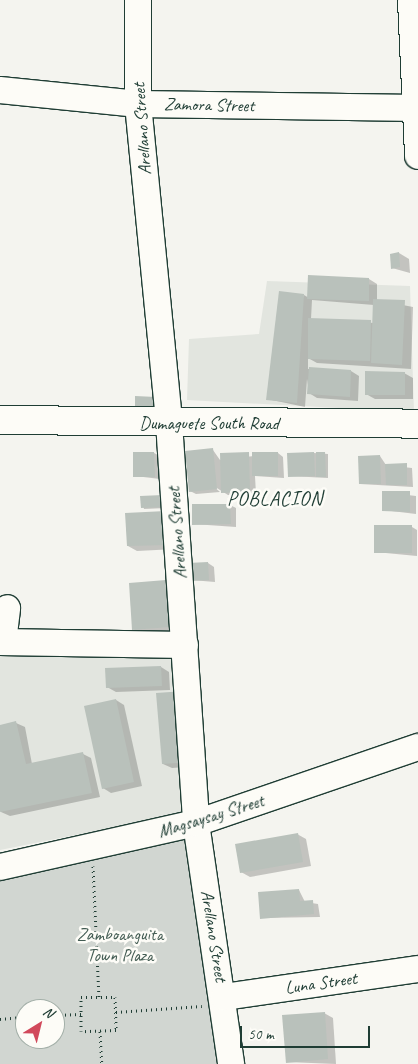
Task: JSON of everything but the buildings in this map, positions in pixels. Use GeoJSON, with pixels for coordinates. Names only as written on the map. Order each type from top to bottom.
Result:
{"type":"FeatureCollection","features":[{"type":"Feature","properties":{"kind":"highway","name":"Dumaguete South Road"},"geometry":{"type":"LineString","coordinates":[[0,420],[418,424]]}},
{"type":"Feature","properties":{"kind":"street","name":"Arellano Street"},"geometry":{"type":"LineString","coordinates":[[138,0],[138,104],[169,423],[196,823],[224,1001],[230,1064]]}},
{"type":"Feature","properties":{"kind":"street"},"geometry":{"type":"LineString","coordinates":[[410,0],[418,156]]}},
{"type":"Feature","properties":{"kind":"street","name":"Zamora Street"},"geometry":{"type":"LineString","coordinates":[[0,90],[138,104],[416,108]]}},
{"type":"Feature","properties":{"kind":"street"},"geometry":{"type":"LineString","coordinates":[[7,608],[2,642],[185,645]]}},
{"type":"Feature","properties":{"kind":"street","name":"Magsaysay Street"},"geometry":{"type":"LineString","coordinates":[[0,867],[92,848],[196,823],[418,747]]}},
{"type":"Feature","properties":{"kind":"street","name":"Luna Street"},"geometry":{"type":"LineString","coordinates":[[224,1001],[418,969]]}},
{"type":"Feature","properties":{"kind":"path"},"geometry":{"type":"LineString","coordinates":[[92,848],[98,997]]}},
{"type":"Feature","properties":{"kind":"path"},"geometry":{"type":"LineString","coordinates":[[115,997],[116,1012],[116,1030],[82,1031],[80,998],[115,997]]}},
{"type":"Feature","properties":{"kind":"path"},"geometry":{"type":"LineString","coordinates":[[116,1012],[224,1001]]}},
{"type":"Feature","properties":{"kind":"path"},"geometry":{"type":"LineString","coordinates":[[65,1015],[81,1014]]}},
{"type":"Feature","properties":{"kind":"path"},"geometry":{"type":"LineString","coordinates":[[0,1019],[15,1018]]}},
{"type":"Feature","properties":{"kind":"path"},"geometry":{"type":"LineString","coordinates":[[100,1031],[102,1064]]}},
{"type":"Feature","properties":{"kind":"shaded area"},"geometry":{"type":"Polygon","coordinates":[[[267,281],[410,286],[414,412],[187,400],[189,339],[259,334],[267,281]]]}},
{"type":"Feature","properties":{"kind":"shaded area"},"geometry":{"type":"Polygon","coordinates":[[[0,653],[186,657],[201,810],[0,850],[0,653]]]}},
{"type":"Feature","properties":{"kind":"green space","name":"Zamboanguita Town Plaza"},"geometry":{"type":"Polygon","coordinates":[[[201,836],[223,1064],[0,1064],[0,878],[201,836]]]}},
{"type":"Feature","properties":{"kind":"district","name":"POBLACION"},"geometry":{"type":"Point","coordinates":[275,498]}}]}
